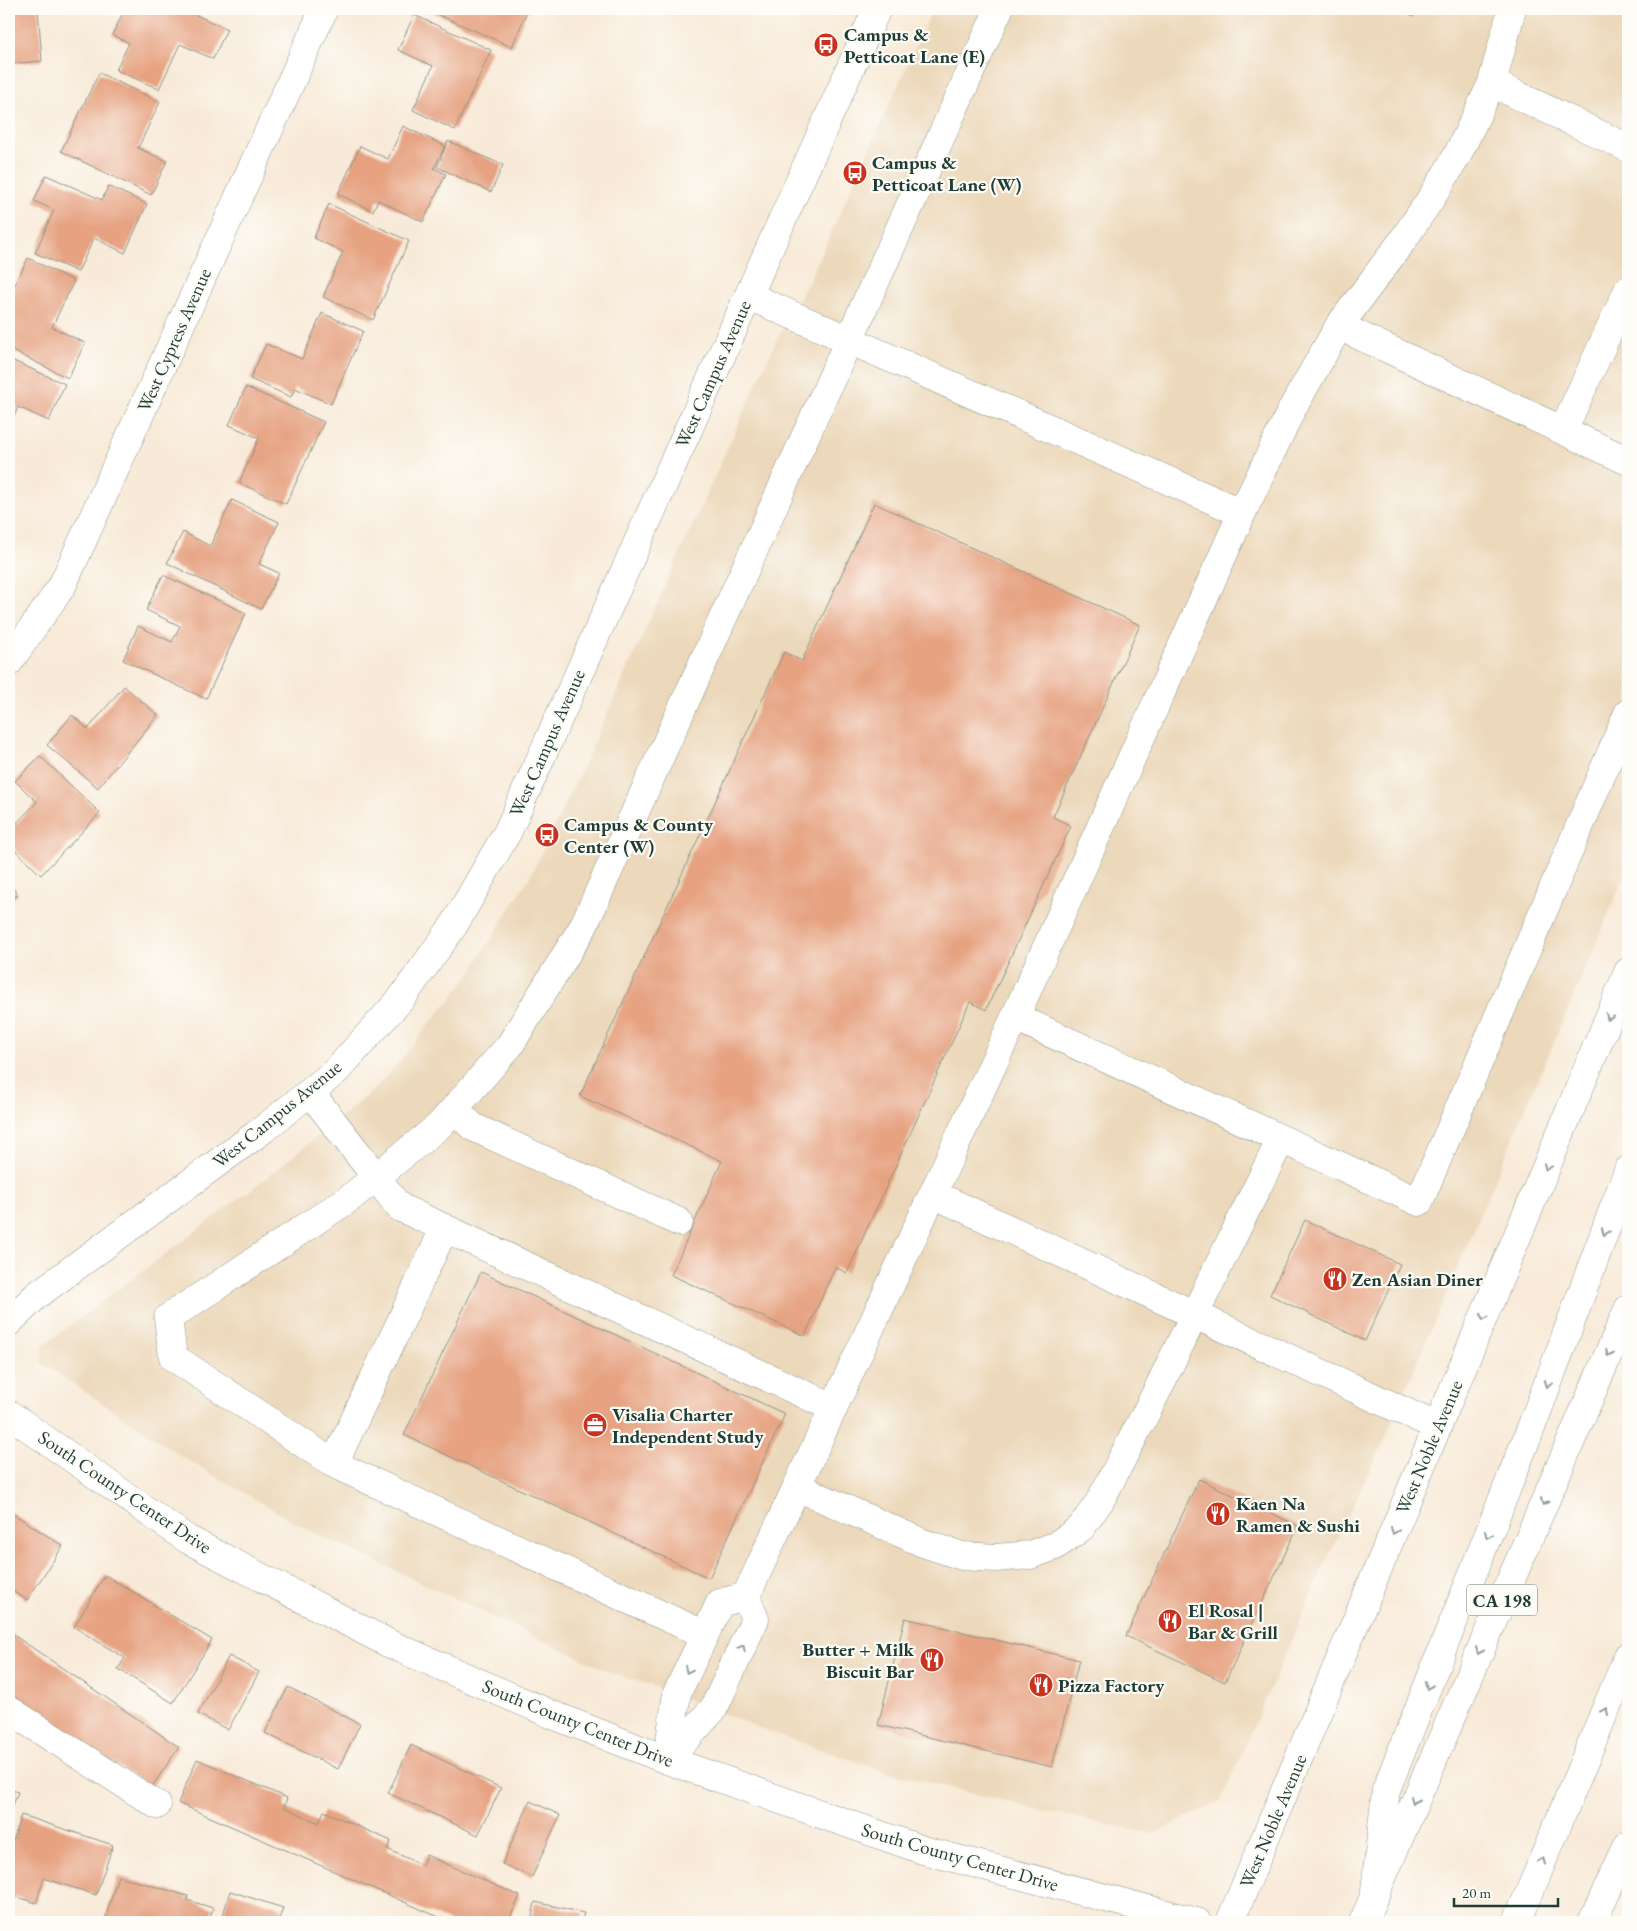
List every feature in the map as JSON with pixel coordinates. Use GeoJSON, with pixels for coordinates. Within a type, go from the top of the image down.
{"type":"FeatureCollection","features":[{"type":"Feature","properties":{"kind":"main road","name":"West Cypress Avenue"},"geometry":{"type":"LineString","coordinates":[[9,662],[62,586],[324,9]]}},
{"type":"Feature","properties":{"kind":"main road"},"geometry":{"type":"LineString","coordinates":[[705,1636],[334,1464],[173,1357],[168,1318],[350,1198],[439,1126],[510,1045],[583,927],[999,9]]}},
{"type":"Feature","properties":{"kind":"main road"},"geometry":{"type":"LineString","coordinates":[[667,1760],[714,1708],[755,1619],[746,1596],[1015,1018],[1242,513],[1293,407],[1339,326],[1432,197],[1476,119],[1492,83],[1512,9]]}},
{"type":"Feature","properties":{"kind":"main road","name":"West Campus Avenue"},"geometry":{"type":"LineString","coordinates":[[9,1322],[36,1295],[261,1131],[335,1072],[401,999],[454,925],[508,830],[749,296],[869,12]]}},
{"type":"Feature","properties":{"kind":"main road"},"geometry":{"type":"LineString","coordinates":[[1492,83],[1628,148]]}},
{"type":"Feature","properties":{"kind":"main road"},"geometry":{"type":"LineString","coordinates":[[1563,430],[1628,290]]}},
{"type":"Feature","properties":{"kind":"main road"},"geometry":{"type":"LineString","coordinates":[[749,296],[1242,513]]}},
{"type":"Feature","properties":{"kind":"main road"},"geometry":{"type":"LineString","coordinates":[[1339,326],[1628,461]]}},
{"type":"Feature","properties":{"kind":"main road"},"geometry":{"type":"LineString","coordinates":[[1015,1018],[1419,1202],[1628,713]]}},
{"type":"Feature","properties":{"kind":"main road","name":"West Noble Avenue"},"geometry":{"type":"LineString","coordinates":[[1230,1922],[1628,972]]}},
{"type":"Feature","properties":{"kind":"main road"},"geometry":{"type":"LineString","coordinates":[[310,1092],[398,1207],[834,1408]]}},
{"type":"Feature","properties":{"kind":"main road"},"geometry":{"type":"LineString","coordinates":[[454,1108],[473,1127],[679,1222]]}},
{"type":"Feature","properties":{"kind":"main road"},"geometry":{"type":"LineString","coordinates":[[797,1487],[923,1543],[962,1556],[997,1558],[1030,1555],[1055,1546],[1081,1528],[1100,1501],[1281,1139]]}},
{"type":"Feature","properties":{"kind":"main road"},"geometry":{"type":"LineString","coordinates":[[1375,1891],[1386,1790],[1531,1428],[1628,1170]]}},
{"type":"Feature","properties":{"kind":"main road"},"geometry":{"type":"LineString","coordinates":[[933,1194],[1438,1427]]}},
{"type":"Feature","properties":{"kind":"main road"},"geometry":{"type":"LineString","coordinates":[[334,1464],[444,1229]]}},
{"type":"Feature","properties":{"kind":"main road","name":"CA 198"},"geometry":{"type":"LineString","coordinates":[[1363,1922],[1628,1309]]}},
{"type":"Feature","properties":{"kind":"main road","name":"South County Center Drive"},"geometry":{"type":"LineString","coordinates":[[9,1414],[188,1539],[390,1644],[554,1716],[667,1760],[923,1850],[1197,1922]]}},
{"type":"Feature","properties":{"kind":"main road"},"geometry":{"type":"LineString","coordinates":[[667,1760],[676,1693],[720,1603],[746,1596]]}},
{"type":"Feature","properties":{"kind":"main road"},"geometry":{"type":"LineString","coordinates":[[1517,1922],[1628,1656]]}},
{"type":"Feature","properties":{"kind":"main road"},"geometry":{"type":"LineString","coordinates":[[9,1710],[157,1805]]}},
{"type":"Feature","properties":{"kind":"main road"},"geometry":{"type":"LineString","coordinates":[[1592,1922],[1628,1846]]}},
{"type":"Feature","properties":{"kind":"shaded area"},"geometry":{"type":"Polygon","coordinates":[[[933,9],[1628,9],[1628,868],[1382,1445],[1327,1559],[1221,1801],[1153,1834],[1045,1811],[883,1771],[770,1732],[653,1686],[612,1673],[305,1528],[184,1458],[42,1363],[43,1346],[274,1172],[371,1092],[399,1062],[465,981],[532,873],[584,765],[776,341],[807,285],[933,9]]]}},
{"type":"Feature","properties":{"kind":"building"},"geometry":{"type":"Polygon","coordinates":[[[9,9],[38,9],[42,61],[9,64],[9,9]]]}},
{"type":"Feature","properties":{"kind":"building"},"geometry":{"type":"Polygon","coordinates":[[[125,9],[183,9],[227,29],[213,59],[180,44],[159,89],[116,70],[129,43],[112,35],[125,9]]]}},
{"type":"Feature","properties":{"kind":"building"},"geometry":{"type":"Polygon","coordinates":[[[425,9],[528,9],[512,47],[425,9]]]}},
{"type":"Feature","properties":{"kind":"building"},"geometry":{"type":"Polygon","coordinates":[[[1398,9],[1417,9],[1414,16],[1398,9]]]}},
{"type":"Feature","properties":{"kind":"building"},"geometry":{"type":"Polygon","coordinates":[[[414,15],[491,50],[455,130],[413,110],[433,66],[398,50],[414,15]]]}},
{"type":"Feature","properties":{"kind":"building"},"geometry":{"type":"Polygon","coordinates":[[[99,73],[160,102],[138,148],[167,161],[151,195],[61,151],[99,73]]]}},
{"type":"Feature","properties":{"kind":"building"},"geometry":{"type":"Polygon","coordinates":[[[403,126],[445,146],[434,168],[446,174],[423,222],[378,200],[373,211],[338,194],[360,146],[388,159],[403,126]]]}},
{"type":"Feature","properties":{"kind":"building"},"geometry":{"type":"Polygon","coordinates":[[[448,141],[503,165],[491,192],[437,167],[448,141]]]}},
{"type":"Feature","properties":{"kind":"building"},"geometry":{"type":"Polygon","coordinates":[[[46,175],[102,200],[108,186],[147,204],[125,253],[94,238],[78,272],[35,253],[54,210],[34,201],[46,175]]]}},
{"type":"Feature","properties":{"kind":"building"},"geometry":{"type":"Polygon","coordinates":[[[329,204],[409,241],[373,320],[323,297],[343,252],[314,238],[329,204]]]}},
{"type":"Feature","properties":{"kind":"building"},"geometry":{"type":"Polygon","coordinates":[[[28,258],[74,281],[52,327],[85,343],[68,378],[9,349],[9,297],[28,258]]]}},
{"type":"Feature","properties":{"kind":"building"},"geometry":{"type":"Polygon","coordinates":[[[322,313],[363,331],[331,404],[295,388],[291,397],[250,379],[266,344],[302,359],[322,313]]]}},
{"type":"Feature","properties":{"kind":"building"},"geometry":{"type":"Polygon","coordinates":[[[9,359],[65,384],[49,421],[18,407],[9,429],[9,359]]]}},
{"type":"Feature","properties":{"kind":"building"},"geometry":{"type":"Polygon","coordinates":[[[246,387],[324,422],[286,504],[239,483],[259,438],[229,425],[246,387]]]}},
{"type":"Feature","properties":{"kind":"building"},"geometry":{"type":"Polygon","coordinates":[[[232,500],[279,522],[259,564],[279,573],[261,609],[167,563],[183,532],[210,546],[232,500]]]}},
{"type":"Feature","properties":{"kind":"building"},"geometry":{"type":"Polygon","coordinates":[[[874,503],[1140,625],[1053,817],[1071,826],[986,1010],[970,1002],[847,1273],[835,1267],[805,1336],[671,1275],[722,1161],[580,1096],[784,652],[802,661],[874,503]]]}},
{"type":"Feature","properties":{"kind":"building"},"geometry":{"type":"Polygon","coordinates":[[[163,575],[246,613],[206,699],[123,660],[138,626],[172,642],[180,626],[146,610],[163,575]]]}},
{"type":"Feature","properties":{"kind":"building"},"geometry":{"type":"Polygon","coordinates":[[[124,686],[158,715],[98,788],[47,745],[72,715],[88,729],[124,686]]]}},
{"type":"Feature","properties":{"kind":"building"},"geometry":{"type":"Polygon","coordinates":[[[40,756],[100,813],[41,875],[9,844],[9,831],[37,802],[15,781],[40,756]]]}},
{"type":"Feature","properties":{"kind":"building"},"geometry":{"type":"Polygon","coordinates":[[[9,883],[18,895],[9,901],[9,883]]]}},
{"type":"Feature","properties":{"kind":"building","name":"Zen Asian Diner"},"geometry":{"type":"Polygon","coordinates":[[[1305,1220],[1400,1264],[1365,1341],[1270,1295],[1305,1220]]]}},
{"type":"Feature","properties":{"kind":"building","name":"Visalia Charter Independent Study"},"geometry":{"type":"Polygon","coordinates":[[[481,1272],[785,1414],[709,1578],[404,1435],[481,1272]]]}},
{"type":"Feature","properties":{"kind":"building"},"geometry":{"type":"Polygon","coordinates":[[[1199,1479],[1298,1526],[1225,1682],[1126,1636],[1199,1479]]]}},
{"type":"Feature","properties":{"kind":"building"},"geometry":{"type":"Polygon","coordinates":[[[9,1511],[63,1546],[27,1600],[9,1589],[9,1511]]]}},
{"type":"Feature","properties":{"kind":"building"},"geometry":{"type":"Polygon","coordinates":[[[105,1575],[212,1640],[173,1703],[118,1669],[125,1658],[74,1627],[105,1575]]]}},
{"type":"Feature","properties":{"kind":"building"},"geometry":{"type":"Polygon","coordinates":[[[905,1618],[1079,1660],[1052,1767],[878,1725],[905,1618]]]}},
{"type":"Feature","properties":{"kind":"building"},"geometry":{"type":"Polygon","coordinates":[[[9,1632],[179,1747],[151,1788],[9,1693],[9,1632]]]}},
{"type":"Feature","properties":{"kind":"building"},"geometry":{"type":"Polygon","coordinates":[[[229,1656],[259,1672],[228,1730],[198,1714],[229,1656]]]}},
{"type":"Feature","properties":{"kind":"building"},"geometry":{"type":"Polygon","coordinates":[[[288,1687],[360,1724],[338,1769],[265,1733],[288,1687]]]}},
{"type":"Feature","properties":{"kind":"building"},"geometry":{"type":"Polygon","coordinates":[[[411,1745],[501,1788],[478,1835],[388,1793],[411,1745]]]}},
{"type":"Feature","properties":{"kind":"building"},"geometry":{"type":"Polygon","coordinates":[[[197,1759],[287,1798],[284,1807],[319,1823],[324,1811],[391,1841],[387,1849],[422,1865],[426,1855],[520,1896],[508,1922],[450,1922],[178,1803],[197,1759]]]}},
{"type":"Feature","properties":{"kind":"building"},"geometry":{"type":"Polygon","coordinates":[[[9,1789],[18,1792],[9,1816],[9,1789]]]}},
{"type":"Feature","properties":{"kind":"building"},"geometry":{"type":"Polygon","coordinates":[[[530,1801],[560,1815],[532,1877],[502,1864],[530,1801]]]}},
{"type":"Feature","properties":{"kind":"building"},"geometry":{"type":"Polygon","coordinates":[[[21,1815],[113,1845],[96,1895],[44,1878],[36,1903],[9,1894],[9,1854],[21,1815]]]}},
{"type":"Feature","properties":{"kind":"building"},"geometry":{"type":"Polygon","coordinates":[[[118,1876],[188,1896],[187,1900],[213,1908],[209,1922],[115,1922],[105,1919],[118,1876]]]}},
{"type":"Feature","properties":{"kind":"building"},"geometry":{"type":"Polygon","coordinates":[[[230,1891],[283,1908],[278,1922],[221,1922],[230,1891]]]}},
{"type":"Feature","properties":{"kind":"building"},"geometry":{"type":"Polygon","coordinates":[[[535,1902],[584,1913],[582,1919],[592,1922],[531,1922],[535,1902]]]}},
{"type":"Feature","properties":{"kind":"place","name":"Campus & Petticoat Lane (E)"},"geometry":{"type":"Point","coordinates":[826,45]}},
{"type":"Feature","properties":{"kind":"place","name":"Campus & Petticoat Lane (W)"},"geometry":{"type":"Point","coordinates":[855,173]}},
{"type":"Feature","properties":{"kind":"place","name":"Campus & County Center (W)"},"geometry":{"type":"Point","coordinates":[547,835]}},
{"type":"Feature","properties":{"kind":"place","name":"Zen Asian Diner"},"geometry":{"type":"Point","coordinates":[1335,1279]}},
{"type":"Feature","properties":{"kind":"place","name":"Visalia Charter Independent Study"},"geometry":{"type":"Point","coordinates":[595,1425]}},
{"type":"Feature","properties":{"kind":"place","name":"Kaen Na Ramen & Sushi"},"geometry":{"type":"Point","coordinates":[1218,1514]}},
{"type":"Feature","properties":{"kind":"place","name":"El Rosal | Bar & Grill"},"geometry":{"type":"Point","coordinates":[1170,1621]}},
{"type":"Feature","properties":{"kind":"place","name":"Butter + Milk Biscuit Bar"},"geometry":{"type":"Point","coordinates":[932,1660]}},
{"type":"Feature","properties":{"kind":"place","name":"Pizza Factory"},"geometry":{"type":"Point","coordinates":[1041,1685]}}]}
